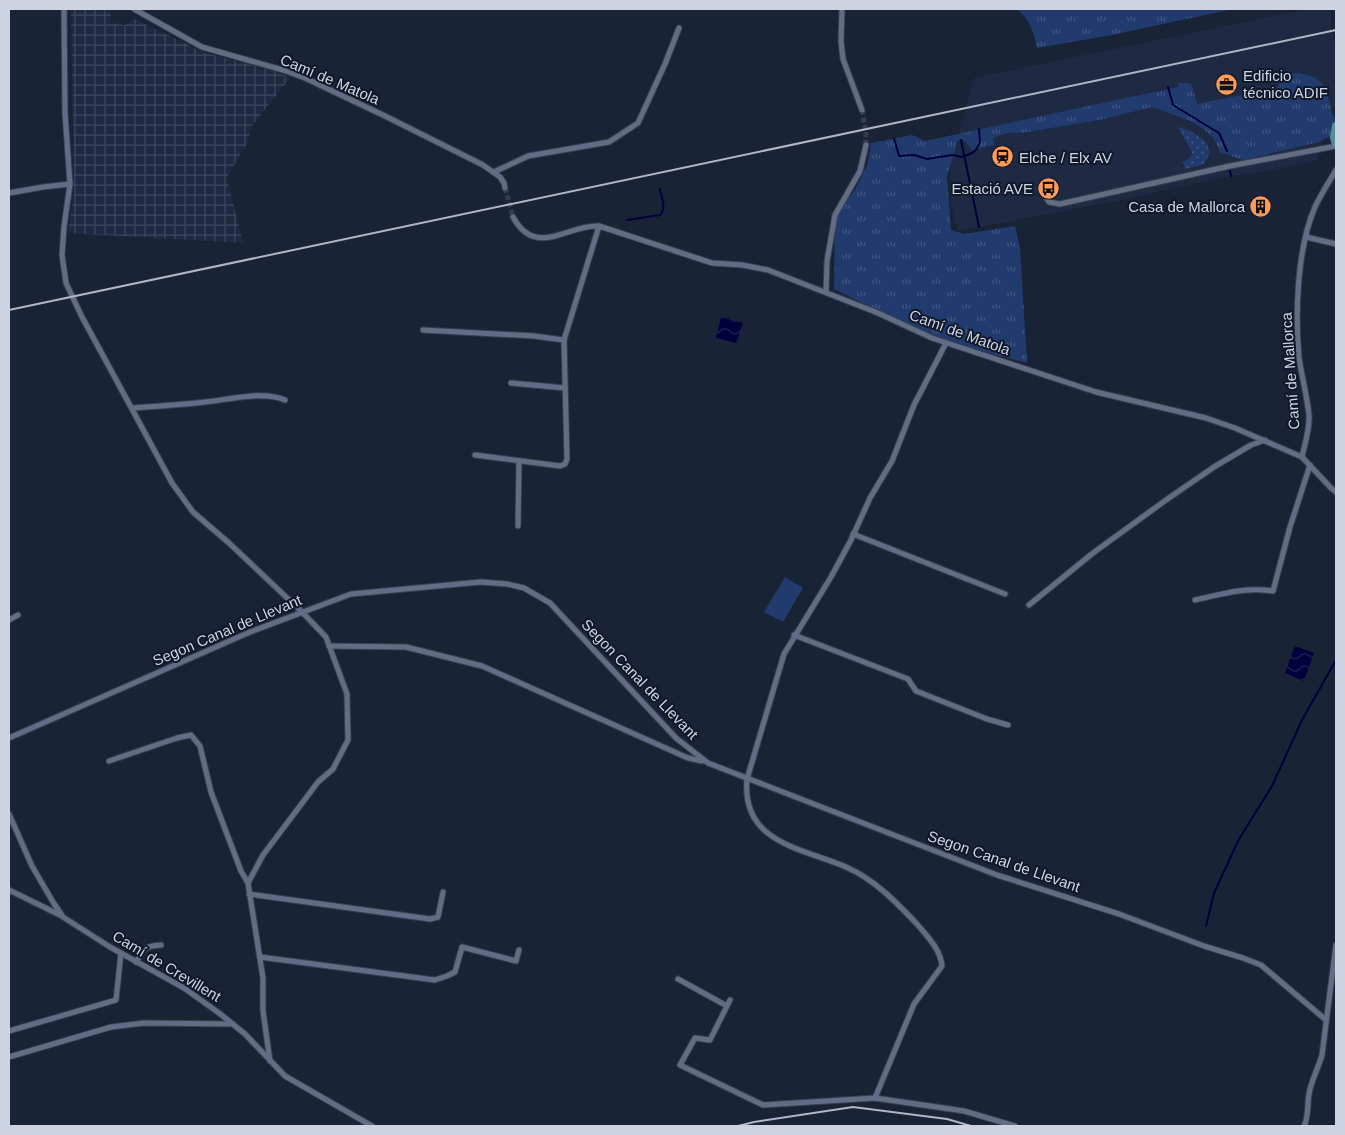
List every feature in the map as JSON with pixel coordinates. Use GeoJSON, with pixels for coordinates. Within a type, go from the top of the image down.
{"type":"FeatureCollection","features":[{"type":"Feature","properties":{"kind":"main road"},"geometry":{"type":"LineString","coordinates":[[1336,126],[1336,142]]}},
{"type":"Feature","properties":{"kind":"street"},"geometry":{"type":"LineString","coordinates":[[64,9],[66,113],[70,184],[62,255],[66,282],[82,317],[172,483],[193,512],[302,612],[326,638],[347,694],[348,740],[334,769],[318,782],[263,855],[248,883]]}},
{"type":"Feature","properties":{"kind":"street","name":"Camí de Matola"},"geometry":{"type":"LineString","coordinates":[[134,9],[202,47],[305,78],[471,158],[494,172],[504,183],[505,188]]}},
{"type":"Feature","properties":{"kind":"street"},"geometry":{"type":"LineString","coordinates":[[842,9],[841,41],[843,59],[862,110]]}},
{"type":"Feature","properties":{"kind":"street"},"geometry":{"type":"LineString","coordinates":[[494,172],[528,156],[609,142],[638,124],[679,28]]}},
{"type":"Feature","properties":{"kind":"street"},"geometry":{"type":"LineString","coordinates":[[1046,197],[1049,202],[1060,204],[1245,163],[1320,149],[1336,142]]}},
{"type":"Feature","properties":{"kind":"street"},"geometry":{"type":"LineString","coordinates":[[1320,149],[1336,142]]}},
{"type":"Feature","properties":{"kind":"street"},"geometry":{"type":"LineString","coordinates":[[826,292],[827,261],[835,215],[860,170],[866,145]]}},
{"type":"Feature","properties":{"kind":"street","name":"Camí de Mallorca"},"geometry":{"type":"LineString","coordinates":[[1302,457],[1309,416],[1297,330],[1301,260],[1315,207],[1336,171]]}},
{"type":"Feature","properties":{"kind":"street"},"geometry":{"type":"LineString","coordinates":[[9,193],[70,184]]}},
{"type":"Feature","properties":{"kind":"street","name":"Camí de Matola"},"geometry":{"type":"LineString","coordinates":[[513,217],[526,232],[545,238],[558,237],[589,225],[599,226],[712,263],[742,265],[768,270],[878,313],[928,337],[1096,392],[1206,418],[1265,440],[1302,457],[1336,492]]}},
{"type":"Feature","properties":{"kind":"street"},"geometry":{"type":"LineString","coordinates":[[475,455],[560,466],[565,464],[567,459],[564,340],[599,226]]}},
{"type":"Feature","properties":{"kind":"street"},"geometry":{"type":"LineString","coordinates":[[1306,237],[1336,244]]}},
{"type":"Feature","properties":{"kind":"street"},"geometry":{"type":"LineString","coordinates":[[423,330],[534,336],[564,340]]}},
{"type":"Feature","properties":{"kind":"street"},"geometry":{"type":"LineString","coordinates":[[875,1098],[914,1004],[942,966],[941,956],[924,932],[895,900],[872,882],[846,867],[808,854],[773,838],[762,828],[754,815],[747,795],[747,779],[784,654],[831,577],[870,498],[892,462],[914,405],[946,343]]}},
{"type":"Feature","properties":{"kind":"street"},"geometry":{"type":"LineString","coordinates":[[511,383],[565,388]]}},
{"type":"Feature","properties":{"kind":"street"},"geometry":{"type":"LineString","coordinates":[[132,408],[247,397],[277,396],[285,400]]}},
{"type":"Feature","properties":{"kind":"street"},"geometry":{"type":"LineString","coordinates":[[1028,605],[1093,553],[1166,500],[1214,467],[1251,445],[1265,440]]}},
{"type":"Feature","properties":{"kind":"street"},"geometry":{"type":"LineString","coordinates":[[518,526],[519,461]]}},
{"type":"Feature","properties":{"kind":"street"},"geometry":{"type":"LineString","coordinates":[[1195,600],[1241,590],[1273,591],[1310,465]]}},
{"type":"Feature","properties":{"kind":"street"},"geometry":{"type":"LineString","coordinates":[[853,534],[1005,594]]}},
{"type":"Feature","properties":{"kind":"street","name":"Segon Canal de Llevant"},"geometry":{"type":"LineString","coordinates":[[9,738],[250,632],[351,594],[481,582],[508,584],[524,588],[550,603],[676,738],[705,761],[997,875],[1119,914],[1261,965],[1326,1020]]}},
{"type":"Feature","properties":{"kind":"street"},"geometry":{"type":"LineString","coordinates":[[9,620],[18,615]]}},
{"type":"Feature","properties":{"kind":"street"},"geometry":{"type":"LineString","coordinates":[[794,635],[908,679],[916,691],[986,719],[1008,725]]}},
{"type":"Feature","properties":{"kind":"street"},"geometry":{"type":"LineString","coordinates":[[330,646],[406,648],[482,666],[688,758],[705,761]]}},
{"type":"Feature","properties":{"kind":"street"},"geometry":{"type":"LineString","coordinates":[[109,761],[191,735],[200,746],[211,792],[241,871],[248,883],[263,978],[263,1011],[270,1061]]}},
{"type":"Feature","properties":{"kind":"street","name":"Camí de Crevillent"},"geometry":{"type":"LineString","coordinates":[[9,814],[32,866],[63,917],[136,962],[184,988],[245,1034],[270,1061],[292,1080],[372,1126]]}},
{"type":"Feature","properties":{"kind":"street"},"geometry":{"type":"LineString","coordinates":[[9,890],[63,917]]}},
{"type":"Feature","properties":{"kind":"street"},"geometry":{"type":"LineString","coordinates":[[249,894],[430,919],[438,917],[444,892]]}},
{"type":"Feature","properties":{"kind":"street"},"geometry":{"type":"LineString","coordinates":[[136,962],[142,951],[149,946],[161,945]]}},
{"type":"Feature","properties":{"kind":"street"},"geometry":{"type":"LineString","coordinates":[[1304,1126],[1312,1081],[1322,1055],[1336,945]]}},
{"type":"Feature","properties":{"kind":"street"},"geometry":{"type":"LineString","coordinates":[[260,957],[435,980],[455,972],[462,947],[516,961],[519,950]]}},
{"type":"Feature","properties":{"kind":"street"},"geometry":{"type":"LineString","coordinates":[[9,1031],[116,1000],[121,953]]}},
{"type":"Feature","properties":{"kind":"street"},"geometry":{"type":"LineString","coordinates":[[678,979],[727,1006]]}},
{"type":"Feature","properties":{"kind":"street"},"geometry":{"type":"LineString","coordinates":[[730,1000],[710,1040],[695,1038],[680,1065],[763,1105],[875,1098],[964,1111],[1015,1126]]}},
{"type":"Feature","properties":{"kind":"street"},"geometry":{"type":"LineString","coordinates":[[9,1057],[111,1027],[144,1023],[233,1024]]}},
{"type":"Feature","properties":{"kind":"shaded area"},"geometry":{"type":"Polygon","coordinates":[[[71,9],[111,9],[111,23],[125,25],[134,19],[205,53],[275,71],[290,78],[252,126],[247,143],[227,178],[243,243],[68,233],[74,192],[71,9]]]}},
{"type":"Feature","properties":{"kind":"shaded area"},"geometry":{"type":"Polygon","coordinates":[[[1308,9],[1329,9],[1336,55],[1336,106],[1328,119],[1332,142],[1324,137],[1317,160],[958,231],[951,208],[950,165],[974,78],[1308,9]]]}},
{"type":"Feature","properties":{"kind":"green space"},"geometry":{"type":"Polygon","coordinates":[[[1017,9],[1233,9],[1112,35],[1037,48],[1031,27],[1017,9]]]}},
{"type":"Feature","properties":{"kind":"green space"},"geometry":{"type":"Polygon","coordinates":[[[1288,73],[1310,76],[1324,86],[1336,120],[1332,135],[1319,142],[1243,160],[1220,152],[1214,138],[1191,121],[1152,107],[1099,120],[1021,133],[1003,134],[993,138],[994,145],[972,150],[964,140],[958,140],[947,176],[951,230],[964,234],[1015,226],[1020,248],[1027,363],[932,338],[834,289],[835,215],[855,190],[868,163],[871,143],[912,135],[925,141],[1178,87],[1179,83],[1189,83],[1192,85],[1197,104],[1277,88],[1281,76],[1288,73]]]}},
{"type":"Feature","properties":{"kind":"green space"},"geometry":{"type":"Polygon","coordinates":[[[1178,127],[1199,136],[1208,146],[1209,152],[1202,165],[1185,169],[1183,162],[1191,157],[1192,152],[1178,127]]]}},
{"type":"Feature","properties":{"kind":"green space"},"geometry":{"type":"Polygon","coordinates":[[[785,577],[803,588],[783,622],[764,612],[785,577]]]}},
{"type":"Feature","properties":{"kind":"water"},"geometry":{"type":"Polygon","coordinates":[[[721,317],[743,323],[736,343],[716,338],[721,317]]]}},
{"type":"Feature","properties":{"kind":"water"},"geometry":{"type":"Polygon","coordinates":[[[1295,646],[1314,653],[1304,681],[1285,673],[1295,646]]]}},
{"type":"Feature","properties":{"kind":"waterway"},"geometry":{"type":"LineString","coordinates":[[1168,87],[1173,105],[1219,133],[1227,151]]}},
{"type":"Feature","properties":{"kind":"waterway"},"geometry":{"type":"LineString","coordinates":[[894,138],[899,156],[914,155],[927,159],[952,155],[962,157],[976,150],[980,142],[979,129]]}},
{"type":"Feature","properties":{"kind":"waterway"},"geometry":{"type":"LineString","coordinates":[[961,140],[979,227]]}},
{"type":"Feature","properties":{"kind":"waterway"},"geometry":{"type":"LineString","coordinates":[[1230,171],[1231,176]]}},
{"type":"Feature","properties":{"kind":"waterway"},"geometry":{"type":"LineString","coordinates":[[627,220],[660,215],[663,209],[660,189]]}},
{"type":"Feature","properties":{"kind":"waterway"},"geometry":{"type":"LineString","coordinates":[[1206,926],[1214,893],[1239,839],[1272,786],[1302,720],[1336,660]]}},
{"type":"Feature","properties":{"kind":"tunnel"},"geometry":{"type":"LineString","coordinates":[[862,110],[866,145]]}},
{"type":"Feature","properties":{"kind":"tunnel"},"geometry":{"type":"LineString","coordinates":[[505,188],[513,217]]}},
{"type":"Feature","properties":{"kind":"railway"},"geometry":{"type":"LineString","coordinates":[[9,310],[1336,30]]}},
{"type":"Feature","properties":{"kind":"railway"},"geometry":{"type":"LineString","coordinates":[[738,1126],[853,1107],[947,1119],[971,1126]]}},
{"type":"Feature","properties":{"kind":"place","name":"Edificio técnico ADIF"},"geometry":{"type":"Point","coordinates":[1227,84]}},
{"type":"Feature","properties":{"kind":"place","name":"Elche / Elx AV"},"geometry":{"type":"Point","coordinates":[1003,157]}},
{"type":"Feature","properties":{"kind":"place","name":"Estació AVE"},"geometry":{"type":"Point","coordinates":[1049,188]}},
{"type":"Feature","properties":{"kind":"place","name":"Casa de Mallorca"},"geometry":{"type":"Point","coordinates":[1261,206]}}]}
